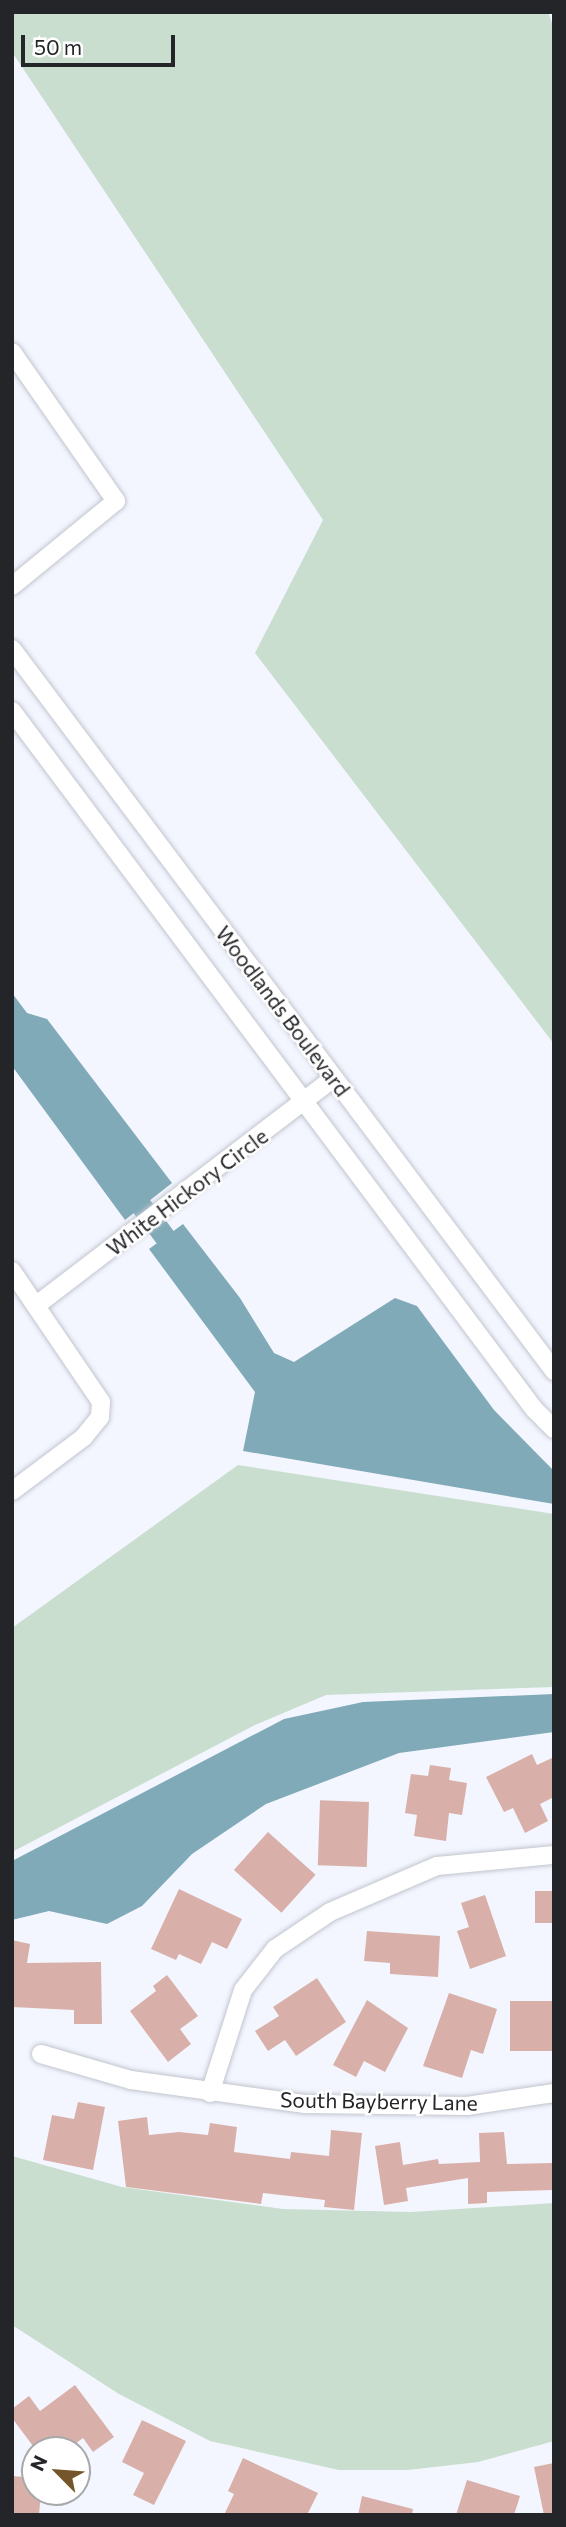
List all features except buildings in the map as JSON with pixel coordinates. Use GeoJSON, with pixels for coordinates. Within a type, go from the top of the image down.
{"type":"FeatureCollection","features":[{"type":"Feature","properties":{"kind":"street"},"geometry":{"type":"LineString","coordinates":[[12,352],[116,501],[12,586]]}},
{"type":"Feature","properties":{"kind":"street","name":"Woodlands Boulevard"},"geometry":{"type":"LineString","coordinates":[[12,649],[554,1371]]}},
{"type":"Feature","properties":{"kind":"street","name":"Woodlands Boulevard"},"geometry":{"type":"LineString","coordinates":[[12,711],[534,1409],[554,1429]]}},
{"type":"Feature","properties":{"kind":"street","name":"White Hickory Circle"},"geometry":{"type":"LineString","coordinates":[[38,1304],[334,1079]]}},
{"type":"Feature","properties":{"kind":"street"},"geometry":{"type":"LineString","coordinates":[[12,1271],[38,1304],[101,1402],[100,1417],[84,1437],[12,1491]]}},
{"type":"Feature","properties":{"kind":"street"},"geometry":{"type":"LineString","coordinates":[[210,2093],[243,1990],[275,1949],[330,1912],[437,1867],[554,1855]]}},
{"type":"Feature","properties":{"kind":"street","name":"South Bayberry Lane"},"geometry":{"type":"LineString","coordinates":[[41,2054],[131,2080],[210,2093],[306,2104],[467,2106],[554,2092]]}},
{"type":"Feature","properties":{"kind":"green space"},"geometry":{"type":"Polygon","coordinates":[[[12,12],[548,12],[554,29],[554,1044],[255,653],[323,520],[12,52],[12,12]]]}},
{"type":"Feature","properties":{"kind":"green space"},"geometry":{"type":"Polygon","coordinates":[[[238,1465],[554,1514],[554,1687],[326,1695],[255,1725],[12,1852],[12,1628],[238,1465]]]}},
{"type":"Feature","properties":{"kind":"green space"},"geometry":{"type":"Polygon","coordinates":[[[12,2156],[122,2187],[283,2209],[411,2212],[554,2203],[554,2441],[478,2462],[408,2470],[339,2470],[210,2441],[119,2394],[12,2325],[12,2156]]]}},
{"type":"Feature","properties":{"kind":"water"},"geometry":{"type":"Polygon","coordinates":[[[12,993],[27,1013],[47,1019],[172,1183],[125,1220],[12,1066],[12,993]]]}},
{"type":"Feature","properties":{"kind":"water"},"geometry":{"type":"Polygon","coordinates":[[[183,1224],[240,1298],[274,1353],[294,1362],[395,1298],[417,1306],[494,1410],[554,1471],[554,1504],[243,1451],[255,1392],[149,1249],[183,1224]]]}},
{"type":"Feature","properties":{"kind":"water"},"geometry":{"type":"Polygon","coordinates":[[[554,1694],[554,1732],[399,1753],[266,1804],[192,1854],[142,1906],[107,1924],[49,1911],[12,1920],[12,1861],[284,1719],[363,1702],[554,1694]]]}},
{"type":"Feature","properties":{"kind":"waterway"},"geometry":{"type":"LineString","coordinates":[[126,1186],[181,1258]]}}]}
